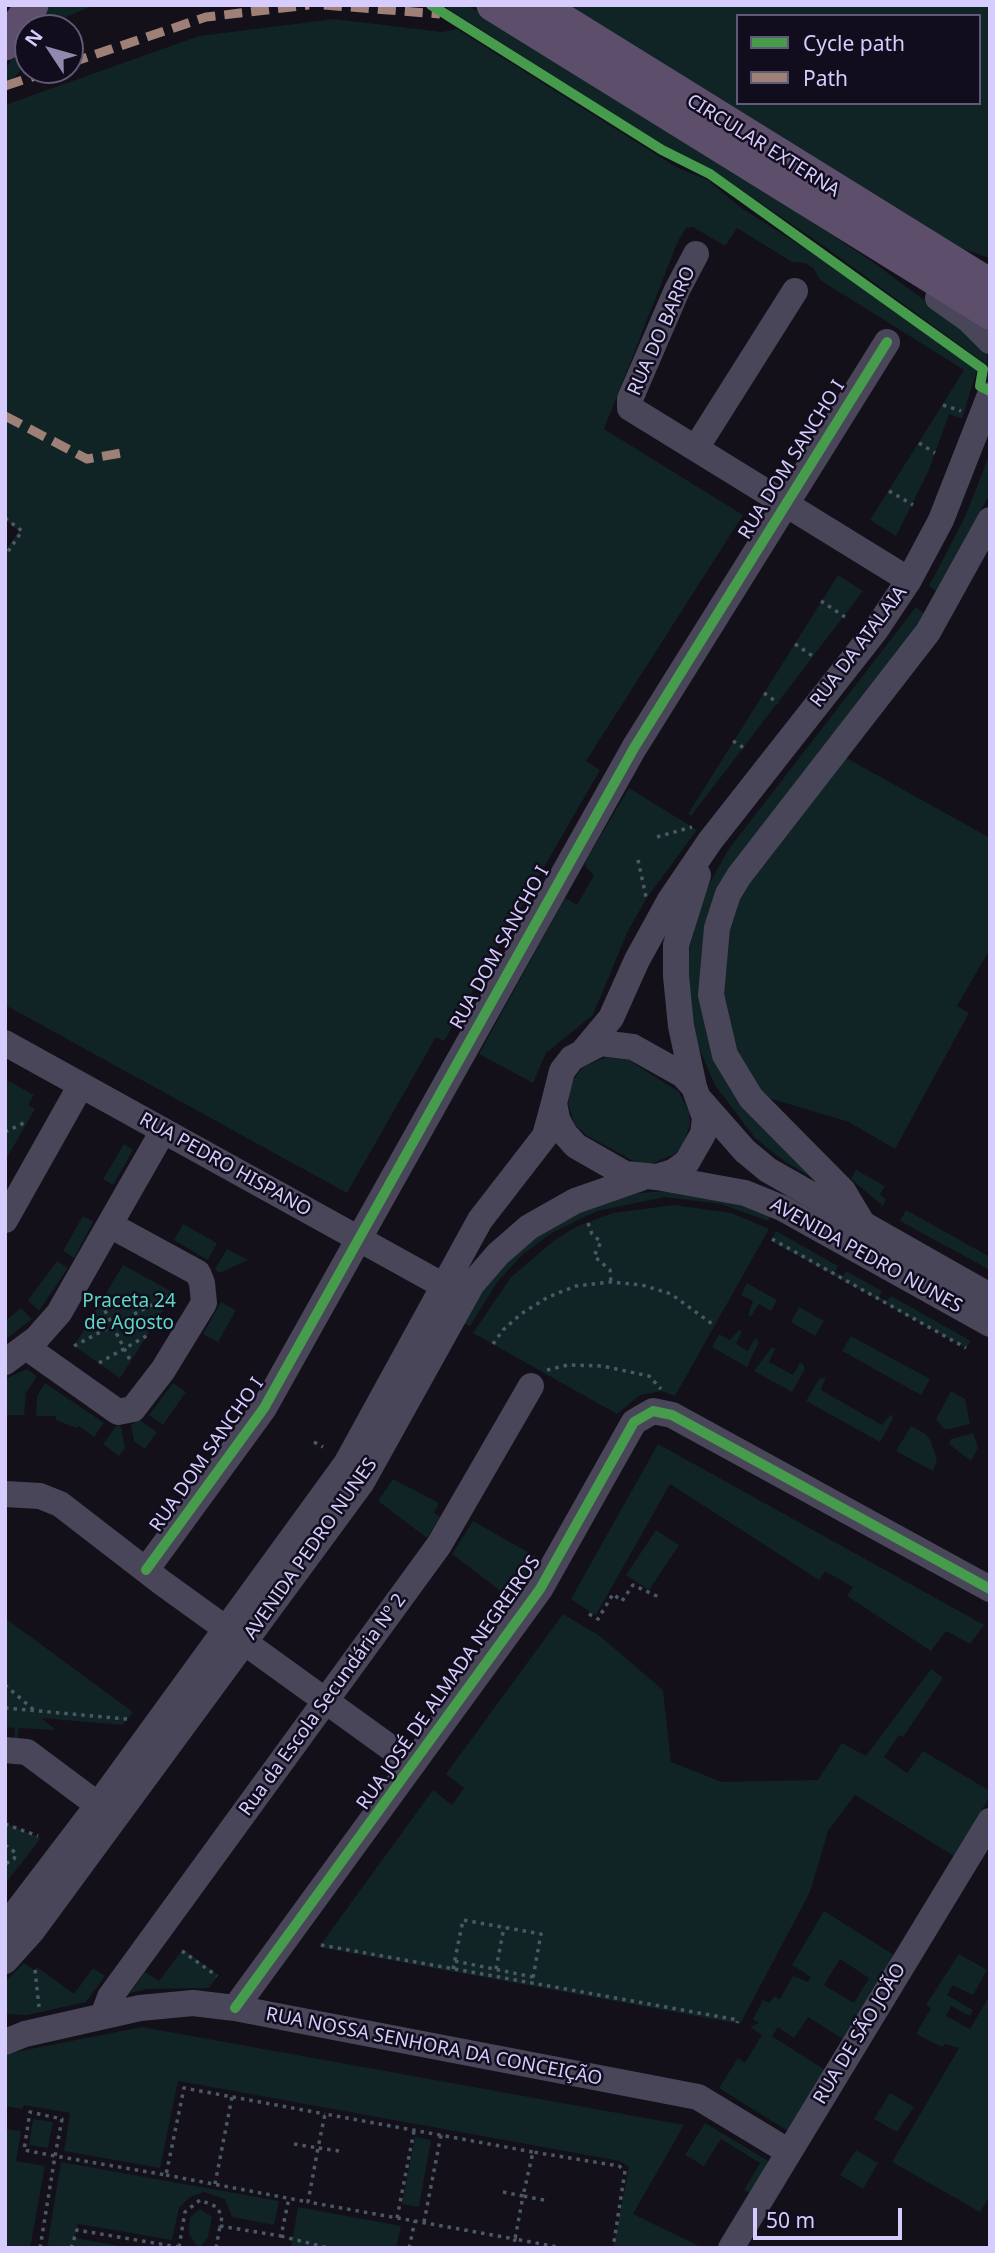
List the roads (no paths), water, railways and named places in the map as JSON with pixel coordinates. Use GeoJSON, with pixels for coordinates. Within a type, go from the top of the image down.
{"type":"FeatureCollection","features":[{"type":"Feature","properties":{"kind":"main road"},"geometry":{"type":"LineString","coordinates":[[5,44],[32,5]]}},
{"type":"Feature","properties":{"kind":"main road","name":"CIRCULAR EXTERNA"},"geometry":{"type":"LineString","coordinates":[[493,5],[843,209],[990,285]]}},
{"type":"Feature","properties":{"kind":"main road","name":"CIRCULAR EXTERNA"},"geometry":{"type":"LineString","coordinates":[[538,5],[843,209],[990,313]]}},
{"type":"Feature","properties":{"kind":"street"},"geometry":{"type":"LineString","coordinates":[[843,209],[884,211],[965,256],[990,263]]}},
{"type":"Feature","properties":{"kind":"street","name":"CIRCULAR EXTERNA"},"geometry":{"type":"LineString","coordinates":[[843,209],[870,251],[969,320],[990,341]]}},
{"type":"Feature","properties":{"kind":"street","name":"RUA DO BARRO"},"geometry":{"type":"LineString","coordinates":[[695,448],[630,408],[630,399],[696,254]]}},
{"type":"Feature","properties":{"kind":"street"},"geometry":{"type":"LineString","coordinates":[[794,291],[695,448],[909,580]]}},
{"type":"Feature","properties":{"kind":"street","name":"RUA DOM SANCHO I"},"geometry":{"type":"LineString","coordinates":[[146,1570],[264,1408],[628,758],[887,342]]}},
{"type":"Feature","properties":{"kind":"street","name":"RUA DA ATALAIA"},"geometry":{"type":"LineString","coordinates":[[585,1049],[611,1018],[637,960],[670,900],[701,834],[875,631],[909,580],[941,520],[990,395]]}},
{"type":"Feature","properties":{"kind":"street"},"geometry":{"type":"LineString","coordinates":[[864,1227],[843,1191],[751,1098],[725,1055],[711,995],[715,937],[729,894],[739,876],[928,632],[990,520]]}},
{"type":"Feature","properties":{"kind":"street","name":"RUA DA ATALAIA"},"geometry":{"type":"LineString","coordinates":[[698,1094],[681,1026],[676,945],[701,834]]}},
{"type":"Feature","properties":{"kind":"street","name":"RUA PEDRO HISPANO"},"geometry":{"type":"LineString","coordinates":[[5,1043],[444,1286]]}},
{"type":"Feature","properties":{"kind":"street"},"geometry":{"type":"LineString","coordinates":[[609,1043],[633,1046],[682,1075],[698,1094],[705,1118],[697,1149],[673,1172],[649,1178],[625,1174],[576,1146],[557,1119],[554,1103],[562,1072],[585,1049],[609,1043]]}},
{"type":"Feature","properties":{"kind":"street"},"geometry":{"type":"LineString","coordinates":[[5,1220],[81,1085]]}},
{"type":"Feature","properties":{"kind":"street","name":"AVENIDA PEDRO NUNES"},"geometry":{"type":"LineString","coordinates":[[698,1094],[745,1151],[768,1170],[864,1227],[990,1296]]}},
{"type":"Feature","properties":{"kind":"street","name":"AVENIDA PEDRO NUNES"},"geometry":{"type":"LineString","coordinates":[[5,1961],[32,1931],[235,1635],[346,1464],[487,1210],[545,1136],[554,1103]]}},
{"type":"Feature","properties":{"kind":"street"},"geometry":{"type":"LineString","coordinates":[[110,1225],[198,1273],[204,1303],[141,1401],[133,1409],[118,1412],[16,1354],[59,1313],[163,1131]]}},
{"type":"Feature","properties":{"kind":"street","name":"AVENIDA PEDRO NUNES"},"geometry":{"type":"LineString","coordinates":[[5,1927],[98,1805],[362,1482],[472,1284],[498,1254],[529,1227],[575,1201],[649,1178],[745,1193],[782,1208],[990,1324]]}},
{"type":"Feature","properties":{"kind":"street","name":"Rua da Escola Secundária Nº 2"},"geometry":{"type":"LineString","coordinates":[[103,2016],[110,1997],[446,1534],[537,1379]]}},
{"type":"Feature","properties":{"kind":"street","name":"RUA JOSÉ DE ALMADA NEGREIROS"},"geometry":{"type":"LineString","coordinates":[[235,2008],[540,1589],[634,1422],[653,1410],[672,1415],[990,1589]]}},
{"type":"Feature","properties":{"kind":"street"},"geometry":{"type":"LineString","coordinates":[[5,1494],[40,1496],[60,1504],[146,1570],[414,1764]]}},
{"type":"Feature","properties":{"kind":"street"},"geometry":{"type":"LineString","coordinates":[[5,1750],[27,1752],[98,1805]]}},
{"type":"Feature","properties":{"kind":"street","name":"RUA DE SÃO JOÃO"},"geometry":{"type":"LineString","coordinates":[[731,2248],[990,1821]]}},
{"type":"Feature","properties":{"kind":"street","name":"RUA NOSSA SENHORA DA CONCEIÇÃO"},"geometry":{"type":"LineString","coordinates":[[12,2034],[180,2004],[235,2008],[698,2097],[789,2152]]}},
{"type":"Feature","properties":{"kind":"park label","name":"Praceta 24 de Agosto"},"geometry":{"type":"Point","coordinates":[129,1313]}}]}
